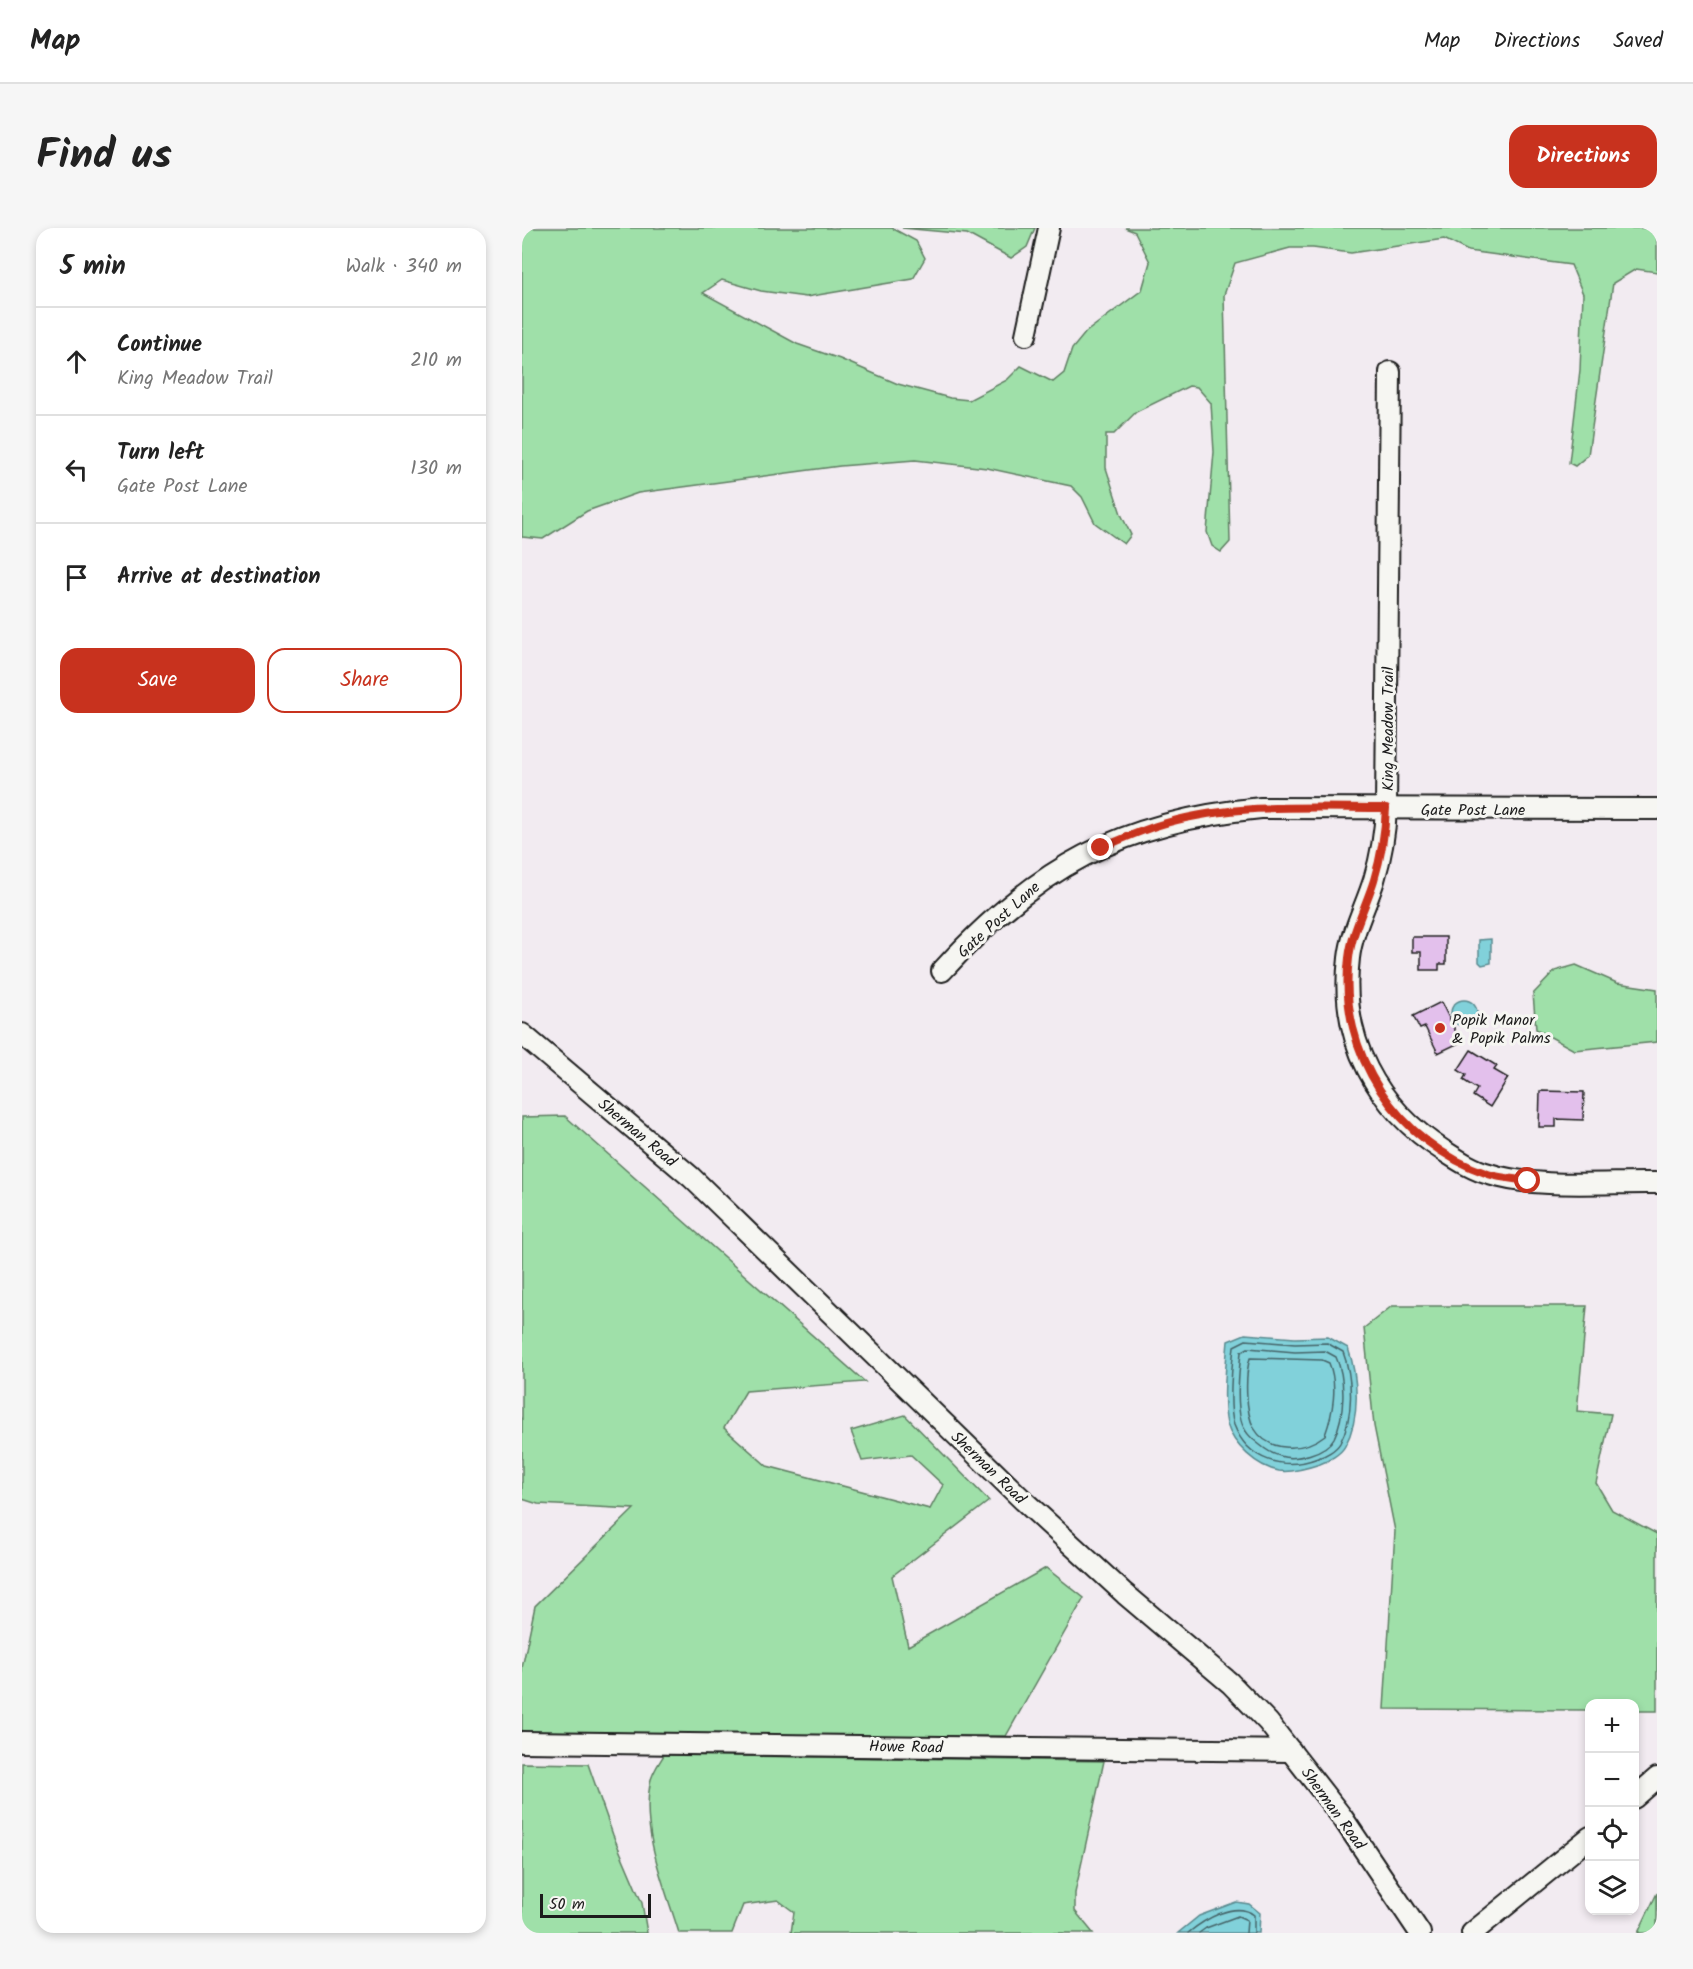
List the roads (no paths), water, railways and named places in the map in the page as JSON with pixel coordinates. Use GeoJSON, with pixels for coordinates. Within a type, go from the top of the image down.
{"type":"FeatureCollection","features":[{"type":"Feature","properties":{"kind":"street"},"geometry":{"type":"LineString","coordinates":[[1026,335],[1049,228]]}},
{"type":"Feature","properties":{"kind":"street","name":"King Meadow Trail"},"geometry":{"type":"LineString","coordinates":[[1390,372],[1385,832],[1374,879],[1349,959],[1351,1013],[1357,1040],[1370,1076],[1385,1101],[1403,1120],[1459,1160],[1488,1174],[1528,1181],[1657,1183]]}},
{"type":"Feature","properties":{"kind":"street","name":"Gate Post Lane"},"geometry":{"type":"LineString","coordinates":[[942,971],[973,937],[1022,893],[1046,877],[1101,848],[1164,823],[1209,813],[1261,808],[1657,809]]}},
{"type":"Feature","properties":{"kind":"street","name":"Sherman Road"},"geometry":{"type":"LineString","coordinates":[[522,1034],[691,1177],[1024,1501],[1125,1594],[1230,1683],[1268,1722],[1342,1817],[1420,1933]]}},
{"type":"Feature","properties":{"kind":"street","name":"Howe Road"},"geometry":{"type":"LineString","coordinates":[[522,1742],[1291,1751]]}},
{"type":"Feature","properties":{"kind":"street"},"geometry":{"type":"LineString","coordinates":[[1639,1794],[1657,1778]]}},
{"type":"Feature","properties":{"kind":"street"},"geometry":{"type":"LineString","coordinates":[[1472,1933],[1585,1841]]}},
{"type":"Feature","properties":{"kind":"water"},"geometry":{"type":"Polygon","coordinates":[[[1491,939],[1491,963],[1482,965],[1479,962],[1479,940],[1491,939]]]}},
{"type":"Feature","properties":{"kind":"water"},"geometry":{"type":"Polygon","coordinates":[[[1464,1000],[1473,1004],[1477,1013],[1473,1022],[1464,1026],[1455,1022],[1451,1013],[1455,1004],[1464,1000]]]}},
{"type":"Feature","properties":{"kind":"water"},"geometry":{"type":"Polygon","coordinates":[[[1245,1334],[1295,1338],[1328,1337],[1348,1348],[1356,1384],[1356,1410],[1350,1435],[1343,1449],[1337,1454],[1323,1463],[1310,1467],[1295,1471],[1279,1471],[1262,1465],[1240,1447],[1227,1424],[1225,1383],[1228,1341],[1245,1334]]]}},
{"type":"Feature","properties":{"kind":"water"},"geometry":{"type":"Polygon","coordinates":[[[1236,1902],[1249,1904],[1260,1913],[1259,1933],[1178,1933],[1199,1916],[1236,1902]]]}},
{"type":"Feature","properties":{"kind":"place","name":"Popik Manor & Popik Palms"},"geometry":{"type":"Point","coordinates":[1440,1028]}}]}
